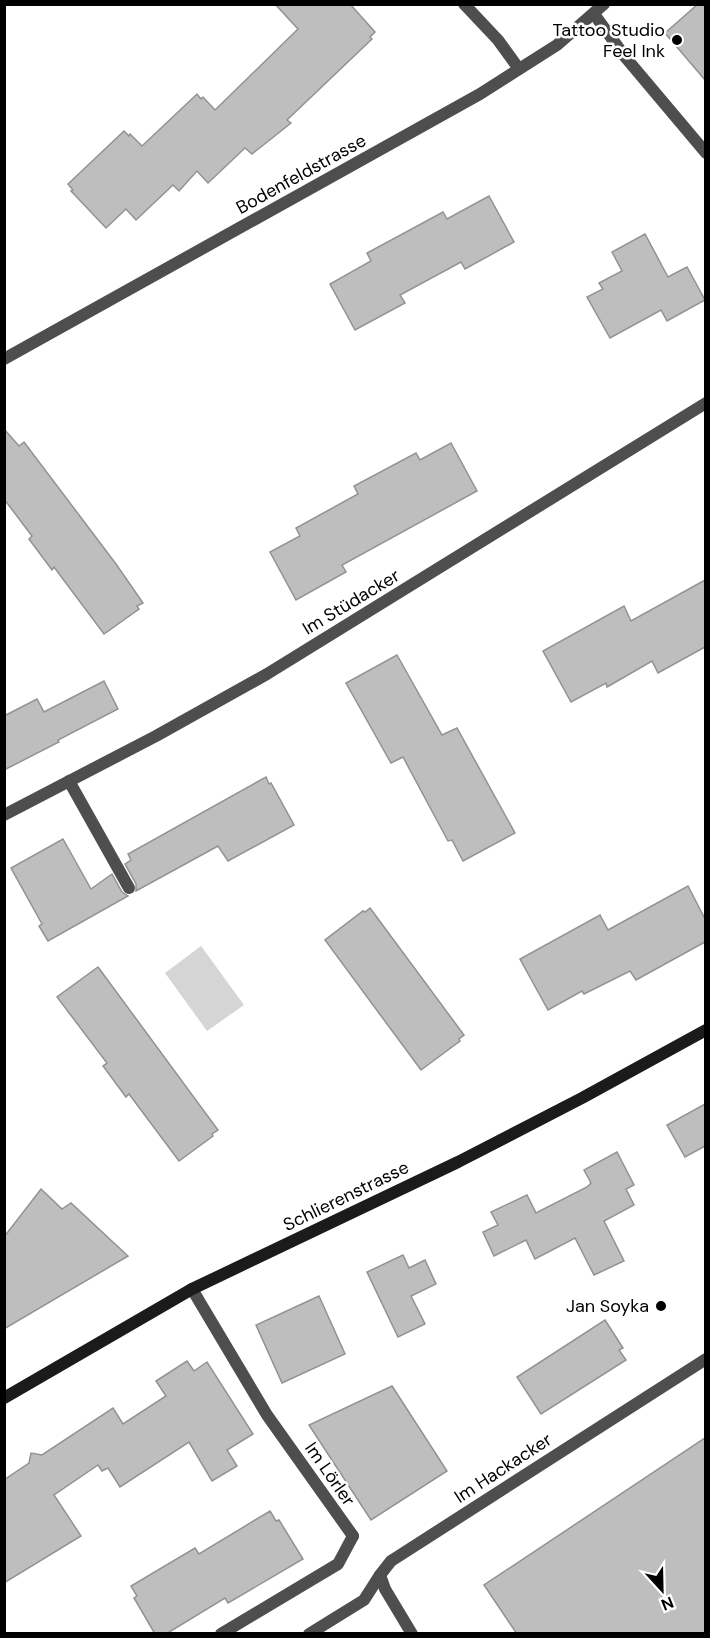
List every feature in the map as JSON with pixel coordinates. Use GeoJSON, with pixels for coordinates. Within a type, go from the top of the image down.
{"type":"FeatureCollection","features":[{"type":"Feature","properties":{"kind":"street"},"geometry":{"type":"LineString","coordinates":[[464,4],[498,40],[519,69]]}},
{"type":"Feature","properties":{"kind":"street","name":"Bodenfeldstrasse"},"geometry":{"type":"LineString","coordinates":[[4,358],[480,94],[557,45],[604,4]]}},
{"type":"Feature","properties":{"kind":"street"},"geometry":{"type":"LineString","coordinates":[[594,14],[626,58],[705,153]]}},
{"type":"Feature","properties":{"kind":"street","name":"Im Stüdacker"},"geometry":{"type":"LineString","coordinates":[[4,815],[267,674],[705,403]]}},
{"type":"Feature","properties":{"kind":"street"},"geometry":{"type":"LineString","coordinates":[[69,781],[129,888]]}},
{"type":"Feature","properties":{"kind":"street","name":"Schlierenstrasse"},"geometry":{"type":"LineString","coordinates":[[4,1398],[192,1289],[458,1162],[582,1098],[705,1030]]}},
{"type":"Feature","properties":{"kind":"street","name":"Im Lörler"},"geometry":{"type":"LineString","coordinates":[[192,1289],[267,1415],[353,1536],[339,1564],[221,1634]]}},
{"type":"Feature","properties":{"kind":"street","name":"Im Hackacker"},"geometry":{"type":"LineString","coordinates":[[309,1634],[364,1600],[391,1561],[705,1359]]}},
{"type":"Feature","properties":{"kind":"street"},"geometry":{"type":"LineString","coordinates":[[380,1575],[385,1589],[412,1634]]}},
{"type":"Feature","properties":{"kind":"shaded area"},"geometry":{"type":"Polygon","coordinates":[[[201,946],[244,1005],[207,1031],[165,973],[201,946]]]}},
{"type":"Feature","properties":{"kind":"building"},"geometry":{"type":"Polygon","coordinates":[[[275,4],[350,4],[375,32],[370,37],[372,39],[287,120],[291,123],[252,154],[245,148],[208,183],[197,171],[179,191],[173,185],[136,220],[126,209],[106,228],[71,191],[73,190],[68,184],[124,131],[142,146],[197,94],[215,110],[298,29],[275,4]]]}},
{"type":"Feature","properties":{"kind":"building"},"geometry":{"type":"Polygon","coordinates":[[[698,4],[705,4],[705,80],[665,33],[698,4]]]}},
{"type":"Feature","properties":{"kind":"building"},"geometry":{"type":"Polygon","coordinates":[[[489,196],[514,242],[465,269],[461,262],[400,295],[405,303],[355,330],[330,284],[371,261],[367,253],[443,212],[447,219],[489,196]]]}},
{"type":"Feature","properties":{"kind":"building"},"geometry":{"type":"Polygon","coordinates":[[[645,234],[668,277],[687,267],[705,300],[667,321],[661,310],[610,338],[587,297],[603,289],[599,283],[622,271],[612,252],[645,234]]]}},
{"type":"Feature","properties":{"kind":"building"},"geometry":{"type":"Polygon","coordinates":[[[4,429],[19,446],[24,442],[143,603],[137,606],[139,609],[104,634],[54,567],[52,570],[29,539],[32,536],[4,499],[4,429]]]}},
{"type":"Feature","properties":{"kind":"building"},"geometry":{"type":"Polygon","coordinates":[[[451,443],[477,491],[342,565],[346,572],[296,600],[270,552],[300,536],[296,528],[358,494],[354,486],[416,453],[420,460],[451,443]]]}},
{"type":"Feature","properties":{"kind":"building"},"geometry":{"type":"Polygon","coordinates":[[[705,580],[705,647],[658,673],[652,661],[607,687],[606,683],[571,702],[543,651],[624,606],[631,621],[705,580]]]}},
{"type":"Feature","properties":{"kind":"building"},"geometry":{"type":"Polygon","coordinates":[[[397,655],[442,735],[457,728],[515,833],[463,861],[452,840],[448,841],[403,757],[391,763],[346,683],[397,655]]]}},
{"type":"Feature","properties":{"kind":"building"},"geometry":{"type":"Polygon","coordinates":[[[104,681],[118,709],[4,770],[4,716],[37,699],[44,712],[104,681]]]}},
{"type":"Feature","properties":{"kind":"building"},"geometry":{"type":"Polygon","coordinates":[[[266,777],[294,825],[228,861],[218,846],[136,891],[136,884],[125,864],[131,860],[128,854],[266,777]]]}},
{"type":"Feature","properties":{"kind":"building"},"geometry":{"type":"Polygon","coordinates":[[[63,839],[91,889],[112,874],[122,892],[128,896],[48,941],[39,926],[42,924],[11,868],[63,839]]]}},
{"type":"Feature","properties":{"kind":"building"},"geometry":{"type":"Polygon","coordinates":[[[688,886],[705,919],[705,942],[636,980],[630,971],[584,994],[582,991],[548,1010],[520,959],[600,915],[608,930],[688,886]]]}},
{"type":"Feature","properties":{"kind":"building"},"geometry":{"type":"Polygon","coordinates":[[[370,908],[464,1035],[459,1039],[460,1041],[421,1070],[325,940],[370,908]]]}},
{"type":"Feature","properties":{"kind":"building"},"geometry":{"type":"Polygon","coordinates":[[[98,967],[218,1130],[179,1161],[129,1094],[126,1097],[103,1066],[107,1063],[57,997],[98,967]]]}},
{"type":"Feature","properties":{"kind":"building"},"geometry":{"type":"Polygon","coordinates":[[[705,1104],[705,1146],[685,1157],[667,1125],[705,1104]]]}},
{"type":"Feature","properties":{"kind":"building"},"geometry":{"type":"Polygon","coordinates":[[[617,1152],[634,1185],[626,1189],[634,1205],[604,1221],[624,1261],[594,1275],[575,1238],[535,1259],[526,1240],[494,1256],[483,1232],[498,1225],[491,1212],[527,1195],[536,1213],[587,1187],[591,1183],[584,1170],[617,1152]]]}},
{"type":"Feature","properties":{"kind":"building"},"geometry":{"type":"Polygon","coordinates":[[[41,1189],[62,1209],[71,1203],[128,1256],[4,1329],[4,1237],[41,1189]]]}},
{"type":"Feature","properties":{"kind":"building"},"geometry":{"type":"Polygon","coordinates":[[[403,1255],[409,1268],[425,1260],[436,1284],[411,1296],[425,1324],[398,1337],[367,1272],[403,1255]]]}},
{"type":"Feature","properties":{"kind":"building"},"geometry":{"type":"Polygon","coordinates":[[[319,1296],[345,1354],[282,1383],[256,1325],[319,1296]]]}},
{"type":"Feature","properties":{"kind":"building"},"geometry":{"type":"Polygon","coordinates":[[[605,1320],[623,1348],[619,1350],[626,1360],[541,1414],[517,1377],[605,1320]]]}},
{"type":"Feature","properties":{"kind":"building"},"geometry":{"type":"Polygon","coordinates":[[[187,1361],[194,1371],[207,1362],[253,1434],[227,1450],[237,1466],[212,1481],[189,1442],[120,1487],[108,1468],[102,1471],[98,1465],[54,1495],[81,1536],[4,1583],[4,1480],[29,1463],[31,1453],[42,1455],[113,1408],[123,1424],[166,1396],[156,1381],[187,1361]]]}},
{"type":"Feature","properties":{"kind":"building"},"geometry":{"type":"Polygon","coordinates":[[[392,1386],[447,1471],[371,1520],[309,1425],[392,1386]]]}},
{"type":"Feature","properties":{"kind":"building"},"geometry":{"type":"Polygon","coordinates":[[[705,1438],[705,1634],[517,1634],[484,1585],[705,1438]]]}},
{"type":"Feature","properties":{"kind":"building"},"geometry":{"type":"Polygon","coordinates":[[[270,1511],[276,1521],[279,1520],[303,1559],[228,1603],[225,1598],[166,1634],[155,1634],[134,1598],[137,1596],[131,1586],[195,1548],[199,1554],[270,1511]]]}},
{"type":"Feature","properties":{"kind":"place","name":"Tattoo Studio Feel Ink"},"geometry":{"type":"Point","coordinates":[677,40]}},
{"type":"Feature","properties":{"kind":"place","name":"Jan Soyka"},"geometry":{"type":"Point","coordinates":[661,1306]}}]}
